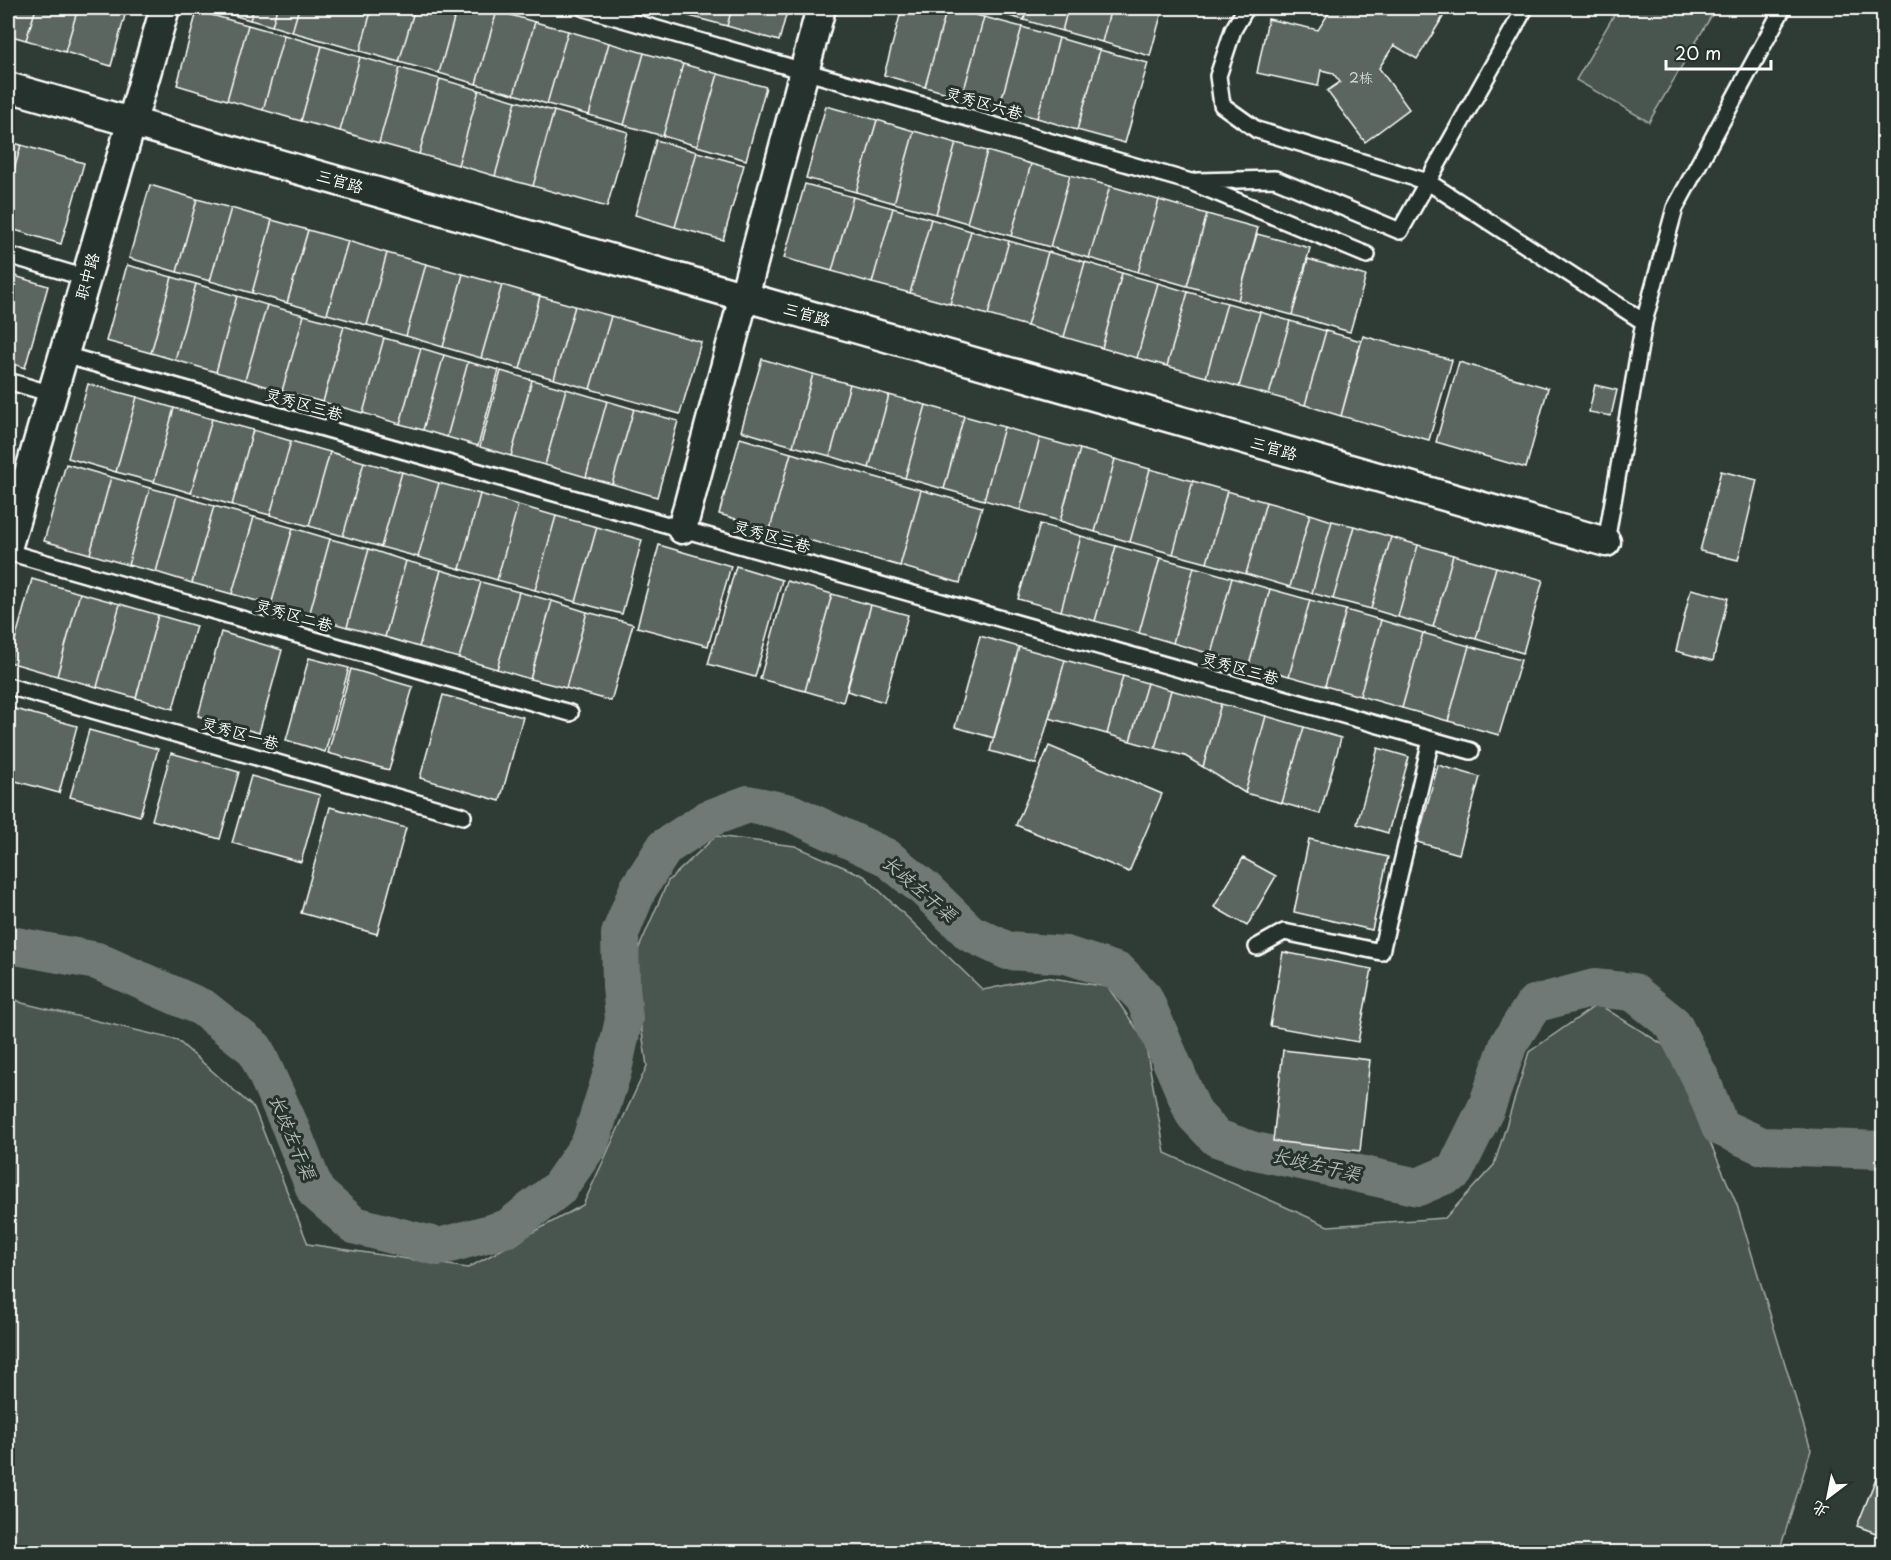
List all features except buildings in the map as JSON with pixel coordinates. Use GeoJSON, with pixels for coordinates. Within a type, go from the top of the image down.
{"type":"FeatureCollection","features":[{"type":"Feature","properties":{"kind":"street","name":"职中路"},"geometry":{"type":"LineString","coordinates":[[10,527],[64,355],[165,8]]}},
{"type":"Feature","properties":{"kind":"street"},"geometry":{"type":"LineString","coordinates":[[682,529],[821,8]]}},
{"type":"Feature","properties":{"kind":"street","name":"三官路"},"geometry":{"type":"LineString","coordinates":[[8,87],[1606,542]]}},
{"type":"Feature","properties":{"kind":"lane","name":"灵秀区六巷"},"geometry":{"type":"LineString","coordinates":[[584,8],[1191,182],[1367,255]]}},
{"type":"Feature","properties":{"kind":"lane"},"geometry":{"type":"LineString","coordinates":[[1246,8],[1233,30],[1218,76],[1222,105],[1257,130],[1428,182],[1644,322]]}},
{"type":"Feature","properties":{"kind":"lane"},"geometry":{"type":"LineString","coordinates":[[1191,182],[1275,179],[1400,231],[1525,8]]}},
{"type":"Feature","properties":{"kind":"lane"},"geometry":{"type":"LineString","coordinates":[[1606,542],[1644,322],[1675,208],[1783,8]]}},
{"type":"Feature","properties":{"kind":"lane"},"geometry":{"type":"LineString","coordinates":[[8,255],[86,278]]}},
{"type":"Feature","properties":{"kind":"lane","name":"灵秀区三巷"},"geometry":{"type":"LineString","coordinates":[[64,355],[1471,751]]}},
{"type":"Feature","properties":{"kind":"lane"},"geometry":{"type":"LineString","coordinates":[[8,381],[52,394]]}},
{"type":"Feature","properties":{"kind":"lane","name":"灵秀区二巷"},"geometry":{"type":"LineString","coordinates":[[8,552],[570,713]]}},
{"type":"Feature","properties":{"kind":"lane","name":"灵秀区一巷"},"geometry":{"type":"LineString","coordinates":[[8,686],[463,816]]}},
{"type":"Feature","properties":{"kind":"lane"},"geometry":{"type":"LineString","coordinates":[[1257,947],[1284,932],[1381,952],[1431,740]]}},
{"type":"Feature","properties":{"kind":"shaded area"},"geometry":{"type":"Polygon","coordinates":[[[1618,8],[1716,8],[1649,122],[1576,80],[1618,8]]]}},
{"type":"Feature","properties":{"kind":"shaded area"},"geometry":{"type":"Polygon","coordinates":[[[716,836],[795,846],[864,876],[983,990],[1046,977],[1108,987],[1145,1041],[1165,1153],[1328,1226],[1445,1218],[1494,1165],[1529,1052],[1598,1004],[1670,1049],[1737,1205],[1811,1450],[1779,1552],[8,1552],[8,995],[22,1003],[177,1040],[254,1108],[308,1244],[468,1268],[583,1205],[647,1066],[632,964],[668,881],[716,836]]]}},
{"type":"Feature","properties":{"kind":"waterway","name":"长歧左干渠"},"geometry":{"type":"LineString","coordinates":[[8,943],[97,961],[203,1008],[255,1049],[290,1126],[316,1192],[354,1225],[439,1247],[508,1228],[558,1189],[590,1143],[613,1070],[624,1019],[620,934],[638,889],[665,847],[708,819],[748,804],[791,813],[886,857],[925,889],[970,933],[1008,951],[1066,955],[1119,972],[1144,998],[1194,1114],[1217,1138],[1251,1150],[1418,1187],[1455,1171],[1487,1106],[1509,1043],[1534,1004],[1594,988],[1633,992],[1673,1024],[1701,1079],[1720,1127],[1762,1146],[1884,1150]]}}]}
